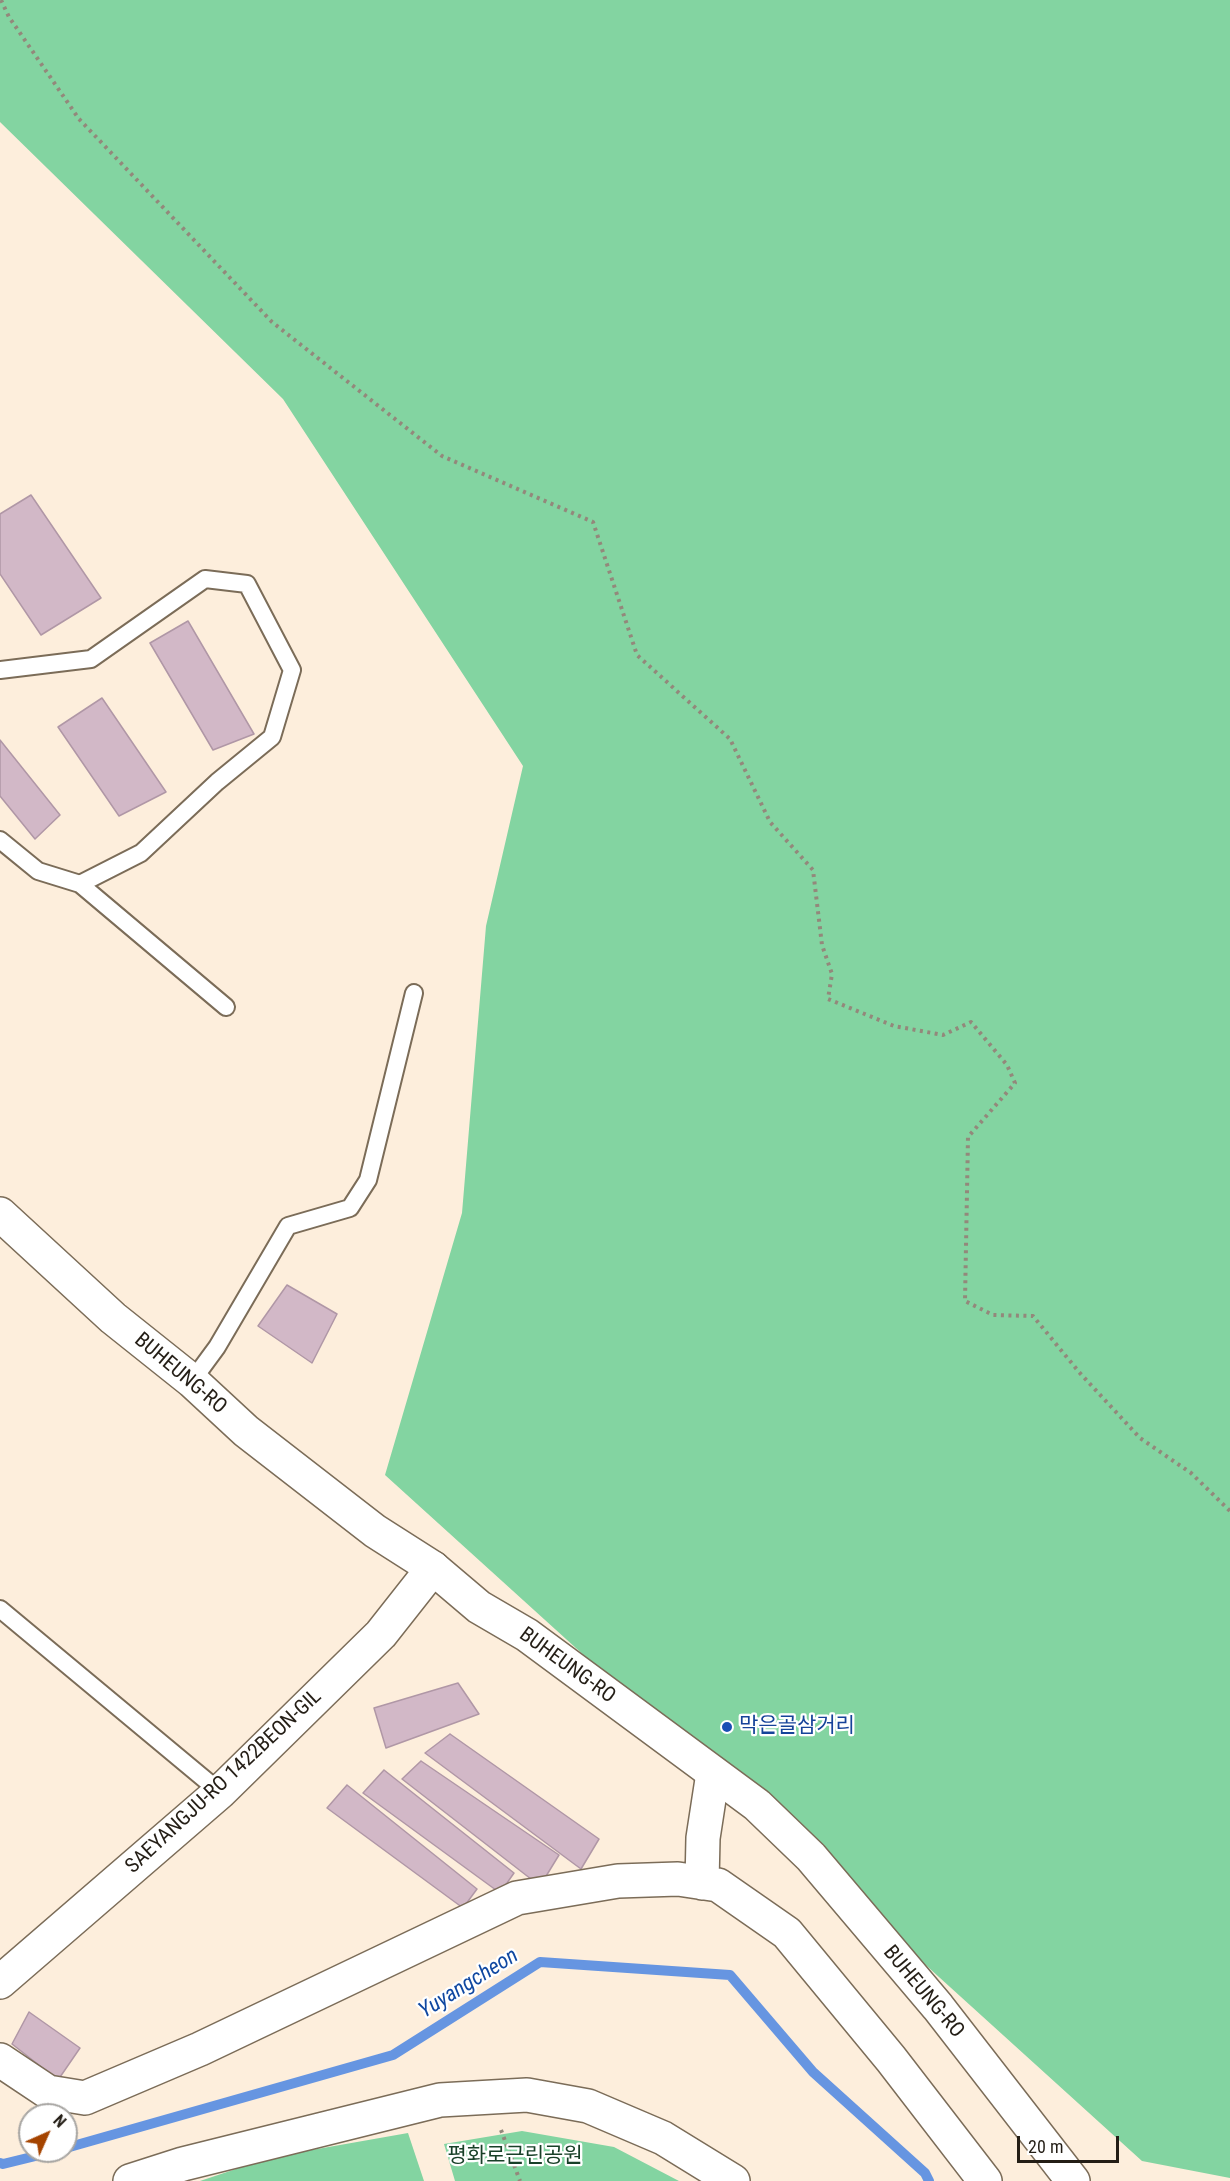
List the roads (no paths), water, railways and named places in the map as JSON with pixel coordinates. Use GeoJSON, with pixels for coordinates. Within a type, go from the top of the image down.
{"type":"FeatureCollection","features":[{"type":"Feature","properties":{"kind":"street","name":"BUHEUNG-RO"},"geometry":{"type":"LineString","coordinates":[[0,1214],[113,1318],[192,1381],[246,1431],[375,1531],[433,1568],[479,1607],[527,1635],[757,1805],[811,1857],[938,2007],[1073,2181]]}},
{"type":"Feature","properties":{"kind":"street","name":"SAEYANGJU-RO 1422BEON-GIL"},"geometry":{"type":"LineString","coordinates":[[0,1982],[220,1792],[381,1634],[433,1568]]}},
{"type":"Feature","properties":{"kind":"street"},"geometry":{"type":"LineString","coordinates":[[702,1883],[703,1838],[712,1773]]}},
{"type":"Feature","properties":{"kind":"street"},"geometry":{"type":"LineString","coordinates":[[0,2060],[48,2092],[85,2098],[200,2049],[517,1898],[618,1881],[678,1879],[718,1885],[787,1933],[891,2059],[985,2181]]}},
{"type":"Feature","properties":{"kind":"street"},"geometry":{"type":"LineString","coordinates":[[130,2181],[183,2164],[440,2100],[527,2095],[588,2106],[663,2138],[733,2181]]}},
{"type":"Feature","properties":{"kind":"lane"},"geometry":{"type":"LineString","coordinates":[[0,670],[91,659],[205,579],[247,584],[292,670],[272,737],[218,782],[141,853],[80,884]]}},
{"type":"Feature","properties":{"kind":"lane"},"geometry":{"type":"LineString","coordinates":[[0,840],[38,871],[80,884],[226,1006]]}},
{"type":"Feature","properties":{"kind":"lane"},"geometry":{"type":"LineString","coordinates":[[192,1381],[218,1347],[288,1226],[350,1208],[368,1180],[414,993]]}},
{"type":"Feature","properties":{"kind":"lane"},"geometry":{"type":"LineString","coordinates":[[0,1609],[220,1792]]}},
{"type":"Feature","properties":{"kind":"waterway","name":"Yuyangcheon"},"geometry":{"type":"LineString","coordinates":[[78,2145],[393,2055],[540,1962],[730,1975],[813,2072],[925,2173],[929,2181]]}},
{"type":"Feature","properties":{"kind":"waterway","name":"Yuyangcheon"},"geometry":{"type":"LineString","coordinates":[[0,2163],[18,2160]]}},
{"type":"Feature","properties":{"kind":"place","name":"막은골삼거리"},"geometry":{"type":"Point","coordinates":[727,1727]}},
{"type":"Feature","properties":{"kind":"park label","name":"평화로근린공원"},"geometry":{"type":"Point","coordinates":[515,2157]}}]}
